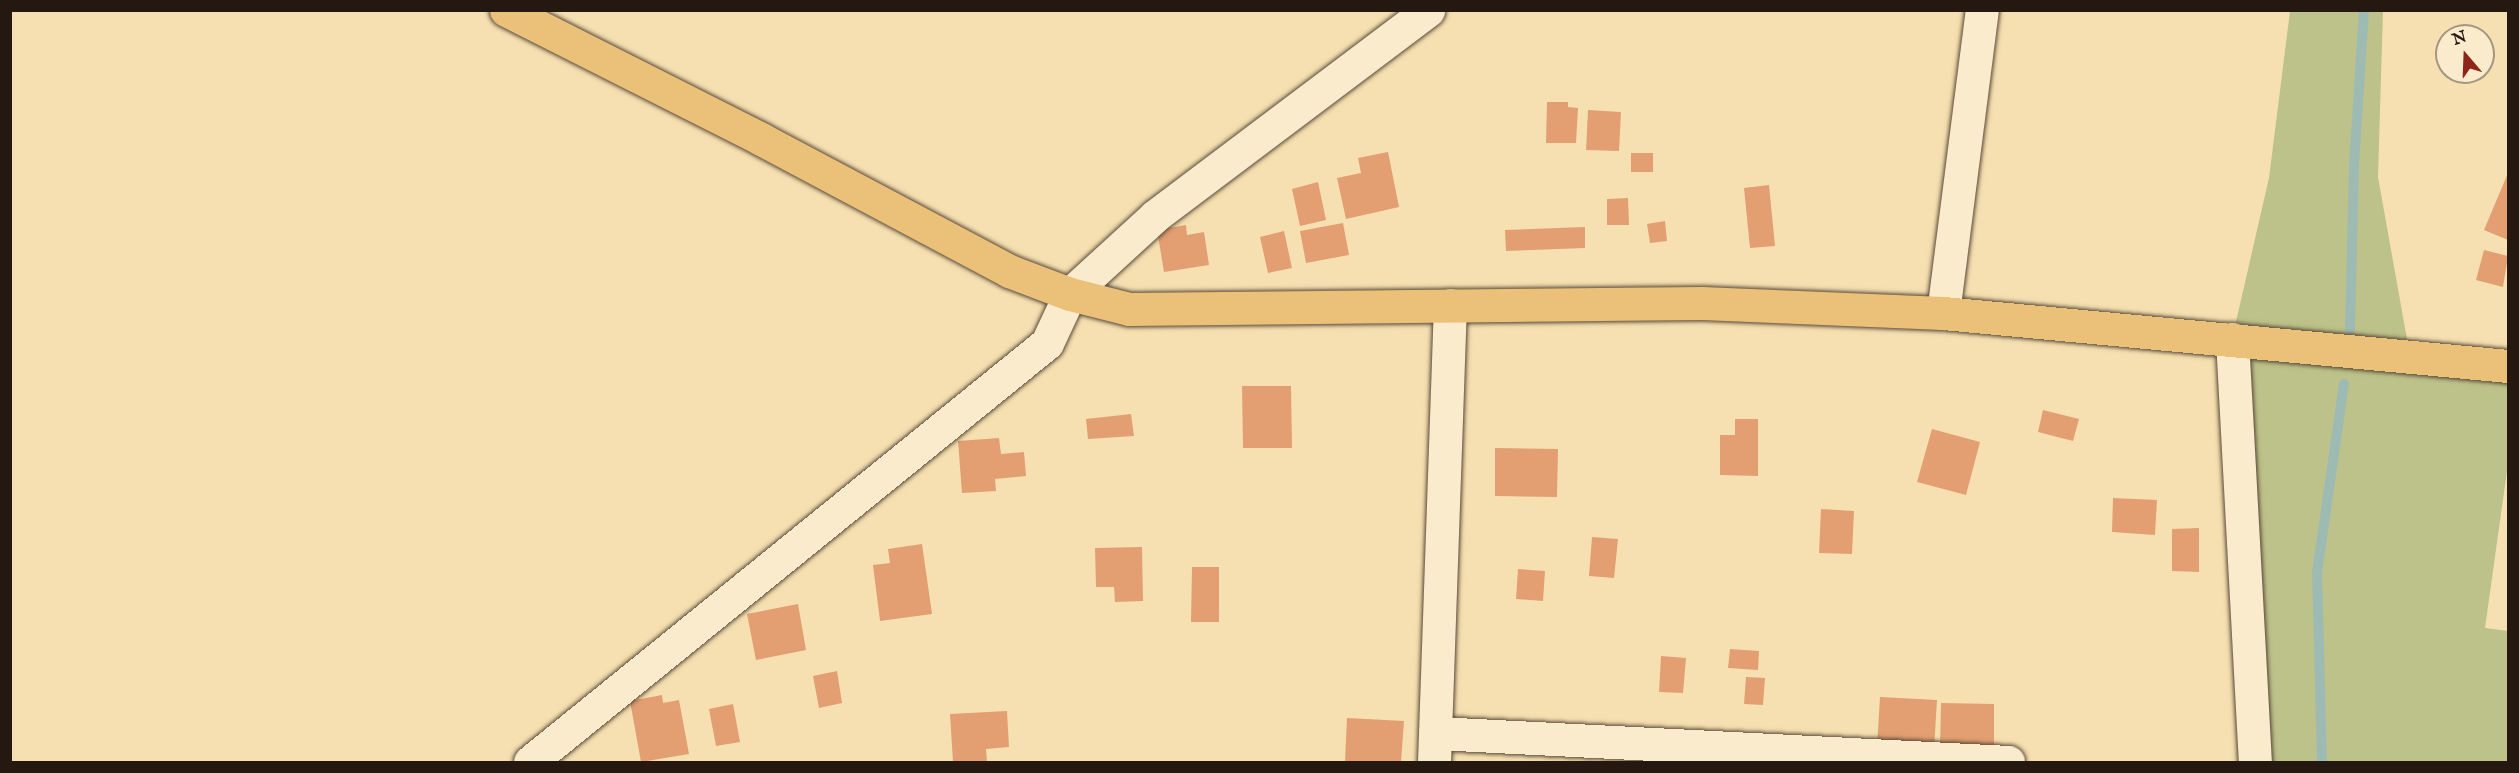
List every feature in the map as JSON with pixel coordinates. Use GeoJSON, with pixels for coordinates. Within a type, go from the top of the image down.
{"type":"FeatureCollection","features":[{"type":"Feature","properties":{"kind":"main road"},"geometry":{"type":"LineString","coordinates":[[506,10],[761,139],[1009,271],[1070,294],[1130,309],[1702,303],[1943,313],[2508,366]]}},
{"type":"Feature","properties":{"kind":"street"},"geometry":{"type":"LineString","coordinates":[[530,762],[1047,343],[1070,294],[1155,216],[1428,10]]}},
{"type":"Feature","properties":{"kind":"street"},"geometry":{"type":"LineString","coordinates":[[1943,313],[1983,10]]}},
{"type":"Feature","properties":{"kind":"street"},"geometry":{"type":"LineString","coordinates":[[1450,305],[1435,748],[2008,762]]}},
{"type":"Feature","properties":{"kind":"street"},"geometry":{"type":"LineString","coordinates":[[2232,339],[2255,762]]}},
{"type":"Feature","properties":{"kind":"green space"},"geometry":{"type":"Polygon","coordinates":[[[2290,11],[2383,11],[2378,177],[2410,356],[2508,366],[2508,464],[2485,628],[2508,631],[2508,762],[2255,762],[2232,339],[2269,178],[2290,11]]]}},
{"type":"Feature","properties":{"kind":"building"},"geometry":{"type":"Polygon","coordinates":[[[1547,102],[1568,102],[1568,107],[1578,108],[1576,143],[1546,143],[1547,102]]]}},
{"type":"Feature","properties":{"kind":"building"},"geometry":{"type":"Polygon","coordinates":[[[1588,110],[1621,112],[1619,151],[1586,150],[1588,110]]]}},
{"type":"Feature","properties":{"kind":"building"},"geometry":{"type":"Polygon","coordinates":[[[1388,152],[1399,207],[1346,219],[1337,178],[1361,173],[1358,158],[1388,152]]]}},
{"type":"Feature","properties":{"kind":"building"},"geometry":{"type":"Polygon","coordinates":[[[1631,153],[1653,153],[1653,172],[1631,172],[1631,153]]]}},
{"type":"Feature","properties":{"kind":"building"},"geometry":{"type":"Polygon","coordinates":[[[2508,173],[2508,240],[2484,230],[2508,173]]]}},
{"type":"Feature","properties":{"kind":"building"},"geometry":{"type":"Polygon","coordinates":[[[1318,182],[1326,220],[1300,226],[1292,189],[1318,182]]]}},
{"type":"Feature","properties":{"kind":"building"},"geometry":{"type":"Polygon","coordinates":[[[1769,185],[1775,246],[1750,248],[1744,188],[1769,185]]]}},
{"type":"Feature","properties":{"kind":"building"},"geometry":{"type":"Polygon","coordinates":[[[1628,198],[1629,225],[1607,225],[1607,199],[1628,198]]]}},
{"type":"Feature","properties":{"kind":"building"},"geometry":{"type":"Polygon","coordinates":[[[1665,221],[1667,241],[1650,243],[1647,224],[1665,221]]]}},
{"type":"Feature","properties":{"kind":"building"},"geometry":{"type":"Polygon","coordinates":[[[1343,223],[1349,255],[1306,263],[1300,231],[1343,223]]]}},
{"type":"Feature","properties":{"kind":"building"},"geometry":{"type":"Polygon","coordinates":[[[1186,225],[1187,235],[1204,232],[1209,265],[1164,272],[1157,230],[1186,225]]]}},
{"type":"Feature","properties":{"kind":"building"},"geometry":{"type":"Polygon","coordinates":[[[1585,227],[1585,248],[1506,251],[1505,230],[1585,227]]]}},
{"type":"Feature","properties":{"kind":"building"},"geometry":{"type":"Polygon","coordinates":[[[1284,231],[1292,268],[1268,273],[1260,237],[1284,231]]]}},
{"type":"Feature","properties":{"kind":"building"},"geometry":{"type":"Polygon","coordinates":[[[2484,250],[2508,256],[2503,287],[2476,280],[2484,250]]]}},
{"type":"Feature","properties":{"kind":"building"},"geometry":{"type":"Polygon","coordinates":[[[1242,386],[1291,386],[1292,448],[1243,448],[1242,386]]]}},
{"type":"Feature","properties":{"kind":"building"},"geometry":{"type":"Polygon","coordinates":[[[2043,410],[2079,419],[2073,441],[2038,432],[2043,410]]]}},
{"type":"Feature","properties":{"kind":"building"},"geometry":{"type":"Polygon","coordinates":[[[1131,414],[1134,436],[1088,439],[1086,419],[1131,414]]]}},
{"type":"Feature","properties":{"kind":"building"},"geometry":{"type":"Polygon","coordinates":[[[1735,419],[1758,419],[1758,476],[1720,475],[1720,435],[1735,435],[1735,419]]]}},
{"type":"Feature","properties":{"kind":"building"},"geometry":{"type":"Polygon","coordinates":[[[1932,429],[1980,442],[1966,495],[1917,482],[1932,429]]]}},
{"type":"Feature","properties":{"kind":"building"},"geometry":{"type":"Polygon","coordinates":[[[999,438],[1001,454],[1024,452],[1026,476],[995,479],[996,491],[962,493],[958,441],[999,438]]]}},
{"type":"Feature","properties":{"kind":"building"},"geometry":{"type":"Polygon","coordinates":[[[1495,448],[1558,449],[1557,497],[1495,496],[1495,448]]]}},
{"type":"Feature","properties":{"kind":"building"},"geometry":{"type":"Polygon","coordinates":[[[2113,498],[2157,500],[2155,535],[2112,532],[2113,498]]]}},
{"type":"Feature","properties":{"kind":"building"},"geometry":{"type":"Polygon","coordinates":[[[1821,509],[1854,511],[1852,554],[1819,553],[1821,509]]]}},
{"type":"Feature","properties":{"kind":"building"},"geometry":{"type":"Polygon","coordinates":[[[2199,528],[2199,572],[2172,571],[2172,529],[2199,528]]]}},
{"type":"Feature","properties":{"kind":"building"},"geometry":{"type":"Polygon","coordinates":[[[1592,537],[1618,539],[1614,578],[1589,576],[1592,537]]]}},
{"type":"Feature","properties":{"kind":"building"},"geometry":{"type":"Polygon","coordinates":[[[922,544],[932,614],[880,621],[873,565],[890,563],[888,549],[922,544]]]}},
{"type":"Feature","properties":{"kind":"building"},"geometry":{"type":"Polygon","coordinates":[[[1142,547],[1143,601],[1115,602],[1114,587],[1096,587],[1095,548],[1142,547]]]}},
{"type":"Feature","properties":{"kind":"building"},"geometry":{"type":"Polygon","coordinates":[[[1192,567],[1219,567],[1219,622],[1191,622],[1192,567]]]}},
{"type":"Feature","properties":{"kind":"building"},"geometry":{"type":"Polygon","coordinates":[[[1518,569],[1545,571],[1543,601],[1516,599],[1518,569]]]}},
{"type":"Feature","properties":{"kind":"building"},"geometry":{"type":"Polygon","coordinates":[[[798,604],[806,650],[756,660],[747,614],[798,604]]]}},
{"type":"Feature","properties":{"kind":"building"},"geometry":{"type":"Polygon","coordinates":[[[1730,649],[1759,651],[1758,670],[1728,668],[1730,649]]]}},
{"type":"Feature","properties":{"kind":"building"},"geometry":{"type":"Polygon","coordinates":[[[1661,656],[1686,658],[1683,693],[1659,692],[1661,656]]]}},
{"type":"Feature","properties":{"kind":"building"},"geometry":{"type":"Polygon","coordinates":[[[837,671],[842,703],[819,708],[813,676],[837,671]]]}},
{"type":"Feature","properties":{"kind":"building"},"geometry":{"type":"Polygon","coordinates":[[[1746,677],[1765,678],[1763,705],[1744,704],[1746,677]]]}},
{"type":"Feature","properties":{"kind":"building"},"geometry":{"type":"Polygon","coordinates":[[[662,695],[663,703],[679,700],[689,754],[641,762],[630,701],[662,695]]]}},
{"type":"Feature","properties":{"kind":"building"},"geometry":{"type":"Polygon","coordinates":[[[1880,697],[1937,700],[1934,749],[1877,746],[1880,697]]]}},
{"type":"Feature","properties":{"kind":"building"},"geometry":{"type":"Polygon","coordinates":[[[1941,703],[1994,704],[1994,750],[1940,748],[1941,703]]]}},
{"type":"Feature","properties":{"kind":"building"},"geometry":{"type":"Polygon","coordinates":[[[733,704],[740,742],[716,746],[709,709],[733,704]]]}},
{"type":"Feature","properties":{"kind":"building"},"geometry":{"type":"Polygon","coordinates":[[[1007,711],[1009,747],[986,749],[987,762],[953,762],[950,714],[1007,711]]]}},
{"type":"Feature","properties":{"kind":"building"},"geometry":{"type":"Polygon","coordinates":[[[1347,718],[1404,721],[1401,762],[1345,762],[1347,718]]]}},
{"type":"Feature","properties":{"kind":"waterway"},"geometry":{"type":"LineString","coordinates":[[2350,329],[2354,165],[2364,10]]}},
{"type":"Feature","properties":{"kind":"waterway"},"geometry":{"type":"LineString","coordinates":[[2322,762],[2317,573],[2344,384]]}}]}
